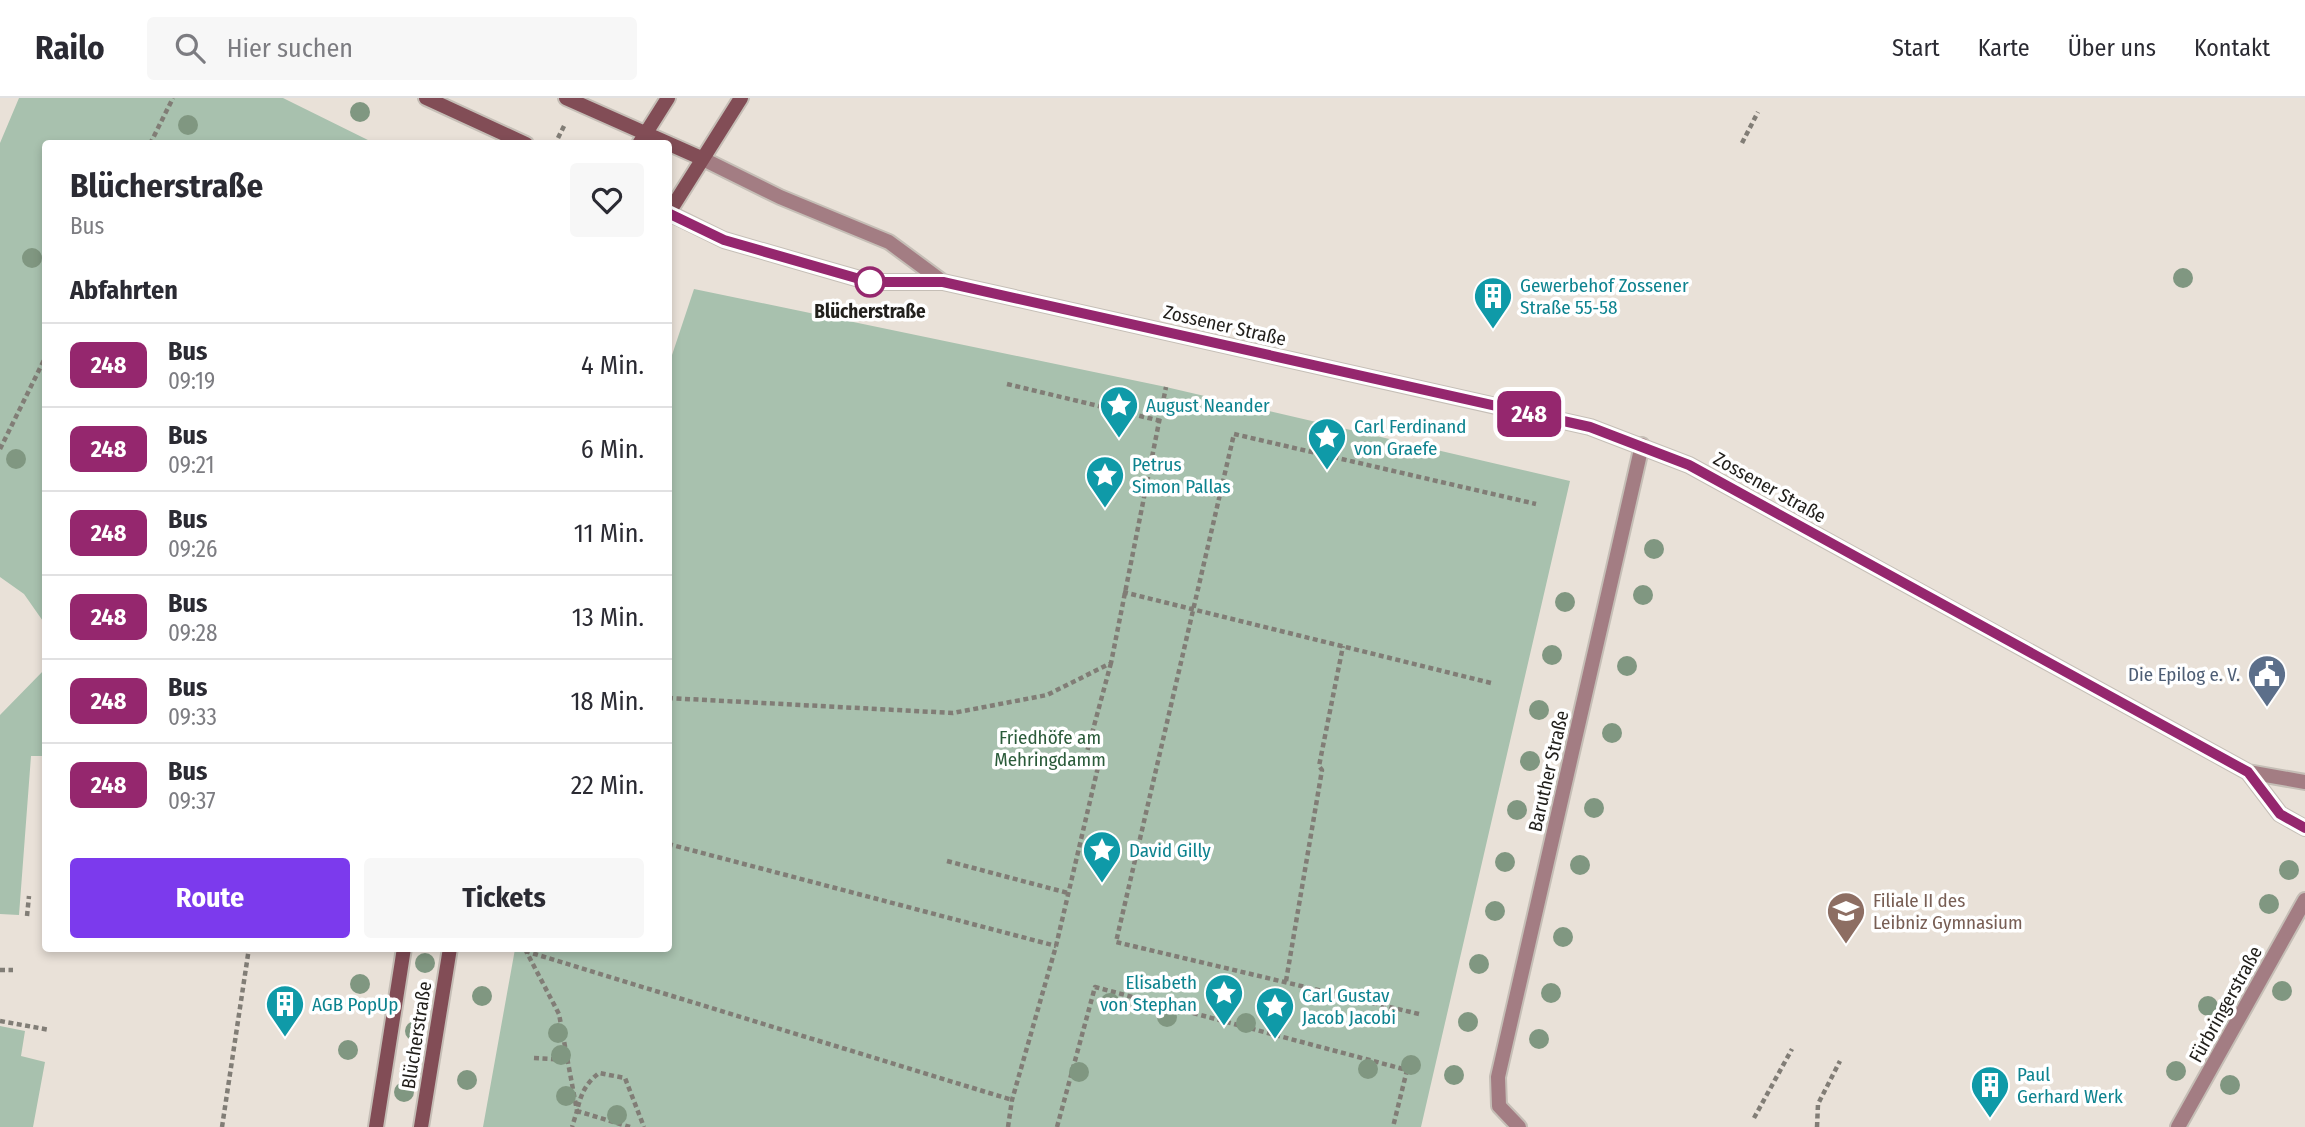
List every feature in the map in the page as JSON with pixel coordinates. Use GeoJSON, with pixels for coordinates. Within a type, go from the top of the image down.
{"type":"FeatureCollection","features":[{"type":"Feature","properties":{"kind":"main road"},"geometry":{"type":"LineString","coordinates":[[426,98],[517,140]]}},
{"type":"Feature","properties":{"kind":"main road","name":"Zossener Straße"},"geometry":{"type":"LineString","coordinates":[[566,98],[642,138]]}},
{"type":"Feature","properties":{"kind":"main road"},"geometry":{"type":"LineString","coordinates":[[642,138],[668,98]]}},
{"type":"Feature","properties":{"kind":"main road"},"geometry":{"type":"LineString","coordinates":[[672,209],[701,158],[741,98]]}},
{"type":"Feature","properties":{"kind":"main road","name":"Zossener Straße"},"geometry":{"type":"LineString","coordinates":[[672,148],[701,158]]}},
{"type":"Feature","properties":{"kind":"main road","name":"Blücherstraße"},"geometry":{"type":"LineString","coordinates":[[376,1127],[403,952]]}},
{"type":"Feature","properties":{"kind":"main road","name":"Blücherstraße"},"geometry":{"type":"LineString","coordinates":[[421,1127],[449,952]]}},
{"type":"Feature","properties":{"kind":"street","name":"Zossener Straße"},"geometry":{"type":"LineString","coordinates":[[701,158],[780,197],[889,242],[943,282]]}},
{"type":"Feature","properties":{"kind":"street","name":"Zossener Straße"},"geometry":{"type":"LineString","coordinates":[[672,215],[724,240],[870,282],[943,282],[1590,427],[1642,445],[1689,465],[2248,772],[2305,782]]}},
{"type":"Feature","properties":{"kind":"street","name":"Baruther Straße"},"geometry":{"type":"LineString","coordinates":[[1519,1127],[1499,1106],[1498,1077],[1642,445]]}},
{"type":"Feature","properties":{"kind":"street","name":"Zossener Straße"},"geometry":{"type":"LineString","coordinates":[[2248,772],[2280,814],[2305,828]]}},
{"type":"Feature","properties":{"kind":"street","name":"Fürbringerstraße"},"geometry":{"type":"LineString","coordinates":[[2178,1127],[2305,900]]}},
{"type":"Feature","properties":{"kind":"path"},"geometry":{"type":"LineString","coordinates":[[152,140],[173,98]]}},
{"type":"Feature","properties":{"kind":"path"},"geometry":{"type":"LineString","coordinates":[[1742,143],[1758,112]]}},
{"type":"Feature","properties":{"kind":"path"},"geometry":{"type":"LineString","coordinates":[[0,449],[42,364]]}},
{"type":"Feature","properties":{"kind":"path"},"geometry":{"type":"LineString","coordinates":[[1007,384],[1161,421]]}},
{"type":"Feature","properties":{"kind":"path"},"geometry":{"type":"LineString","coordinates":[[1008,1127],[1012,1100],[1056,946],[1098,767],[1084,763],[1111,663],[1123,592],[1166,387]]}},
{"type":"Feature","properties":{"kind":"path"},"geometry":{"type":"LineString","coordinates":[[1419,1014],[1115,942],[1234,434],[1536,504]]}},
{"type":"Feature","properties":{"kind":"path"},"geometry":{"type":"LineString","coordinates":[[1123,592],[1193,607],[1490,683]]}},
{"type":"Feature","properties":{"kind":"path"},"geometry":{"type":"LineString","coordinates":[[1286,981],[1322,770],[1319,766],[1343,646]]}},
{"type":"Feature","properties":{"kind":"path"},"geometry":{"type":"LineString","coordinates":[[672,698],[953,713],[1047,695],[1111,663]]}},
{"type":"Feature","properties":{"kind":"path"},"geometry":{"type":"LineString","coordinates":[[672,845],[1056,946]]}},
{"type":"Feature","properties":{"kind":"path"},"geometry":{"type":"LineString","coordinates":[[947,861],[1068,892]]}},
{"type":"Feature","properties":{"kind":"path"},"geometry":{"type":"LineString","coordinates":[[27,916],[29,896]]}},
{"type":"Feature","properties":{"kind":"path"},"geometry":{"type":"LineString","coordinates":[[222,1127],[248,952]]}},
{"type":"Feature","properties":{"kind":"path"},"geometry":{"type":"LineString","coordinates":[[526,952],[559,1014],[577,1111]]}},
{"type":"Feature","properties":{"kind":"path"},"geometry":{"type":"LineString","coordinates":[[531,952],[1012,1100]]}},
{"type":"Feature","properties":{"kind":"path"},"geometry":{"type":"LineString","coordinates":[[0,970],[13,970]]}},
{"type":"Feature","properties":{"kind":"path"},"geometry":{"type":"LineString","coordinates":[[1057,1127],[1095,987],[1408,1070],[1393,1127]]}},
{"type":"Feature","properties":{"kind":"path"},"geometry":{"type":"LineString","coordinates":[[0,1021],[50,1030]]}},
{"type":"Feature","properties":{"kind":"path"},"geometry":{"type":"LineString","coordinates":[[1754,1118],[1793,1049]]}},
{"type":"Feature","properties":{"kind":"path"},"geometry":{"type":"LineString","coordinates":[[534,1058],[568,1060]]}},
{"type":"Feature","properties":{"kind":"path"},"geometry":{"type":"LineString","coordinates":[[1817,1127],[1818,1104],[1840,1061]]}},
{"type":"Feature","properties":{"kind":"path"},"geometry":{"type":"LineString","coordinates":[[572,1127],[581,1093],[599,1073],[613,1073],[625,1079],[644,1127]]}},
{"type":"Feature","properties":{"kind":"path"},"geometry":{"type":"LineString","coordinates":[[577,1111],[630,1127]]}},
{"type":"Feature","properties":{"kind":"green space"},"geometry":{"type":"Polygon","coordinates":[[[19,98],[283,98],[368,140],[42,140],[42,620],[24,594],[0,577],[0,143],[19,98]]]}},
{"type":"Feature","properties":{"kind":"green space","name":"Friedhöfe am Mehringdamm"},"geometry":{"type":"Polygon","coordinates":[[[694,289],[1166,387],[1570,481],[1421,1127],[483,1127],[514,952],[672,952],[672,355],[694,289]]]}},
{"type":"Feature","properties":{"kind":"green space"},"geometry":{"type":"Polygon","coordinates":[[[42,672],[42,756],[31,756],[19,915],[0,914],[0,715],[42,672]]]}},
{"type":"Feature","properties":{"kind":"green space"},"geometry":{"type":"Polygon","coordinates":[[[0,1026],[25,1031],[21,1056],[45,1062],[33,1127],[0,1127],[0,1026]]]}},
{"type":"Feature","properties":{"kind":"bus line","name":"248"},"geometry":{"type":"LineString","coordinates":[[672,215],[724,240],[870,282],[943,282],[1590,427],[1642,445],[1689,465],[2248,772],[2280,814],[2305,828]]}},
{"type":"Feature","properties":{"kind":"place","name":"Blücherstraße"},"geometry":{"type":"Point","coordinates":[870,282]}},
{"type":"Feature","properties":{"kind":"place","name":"Gewerbehof Zossener Straße 55-58"},"geometry":{"type":"Point","coordinates":[1493,330]}},
{"type":"Feature","properties":{"kind":"place","name":"August Neander"},"geometry":{"type":"Point","coordinates":[1119,439]}},
{"type":"Feature","properties":{"kind":"place","name":"Carl Ferdinand von Graefe"},"geometry":{"type":"Point","coordinates":[1327,471]}},
{"type":"Feature","properties":{"kind":"place","name":"Petrus Simon Pallas"},"geometry":{"type":"Point","coordinates":[1105,509]}},
{"type":"Feature","properties":{"kind":"place","name":"Die Epilog e. V."},"geometry":{"type":"Point","coordinates":[2267,708]}},
{"type":"Feature","properties":{"kind":"place","name":"David Gilly"},"geometry":{"type":"Point","coordinates":[1102,884]}},
{"type":"Feature","properties":{"kind":"place","name":"Filiale II des Leibniz Gymnasium"},"geometry":{"type":"Point","coordinates":[1846,945]}},
{"type":"Feature","properties":{"kind":"place","name":"Elisabeth von Stephan"},"geometry":{"type":"Point","coordinates":[1224,1027]}},
{"type":"Feature","properties":{"kind":"place","name":"AGB PopUp"},"geometry":{"type":"Point","coordinates":[285,1038]}},
{"type":"Feature","properties":{"kind":"place","name":"Carl Gustav Jacob Jacobi"},"geometry":{"type":"Point","coordinates":[1275,1040]}},
{"type":"Feature","properties":{"kind":"place","name":"Paul Gerhard Werk"},"geometry":{"type":"Point","coordinates":[1990,1119]}}]}
